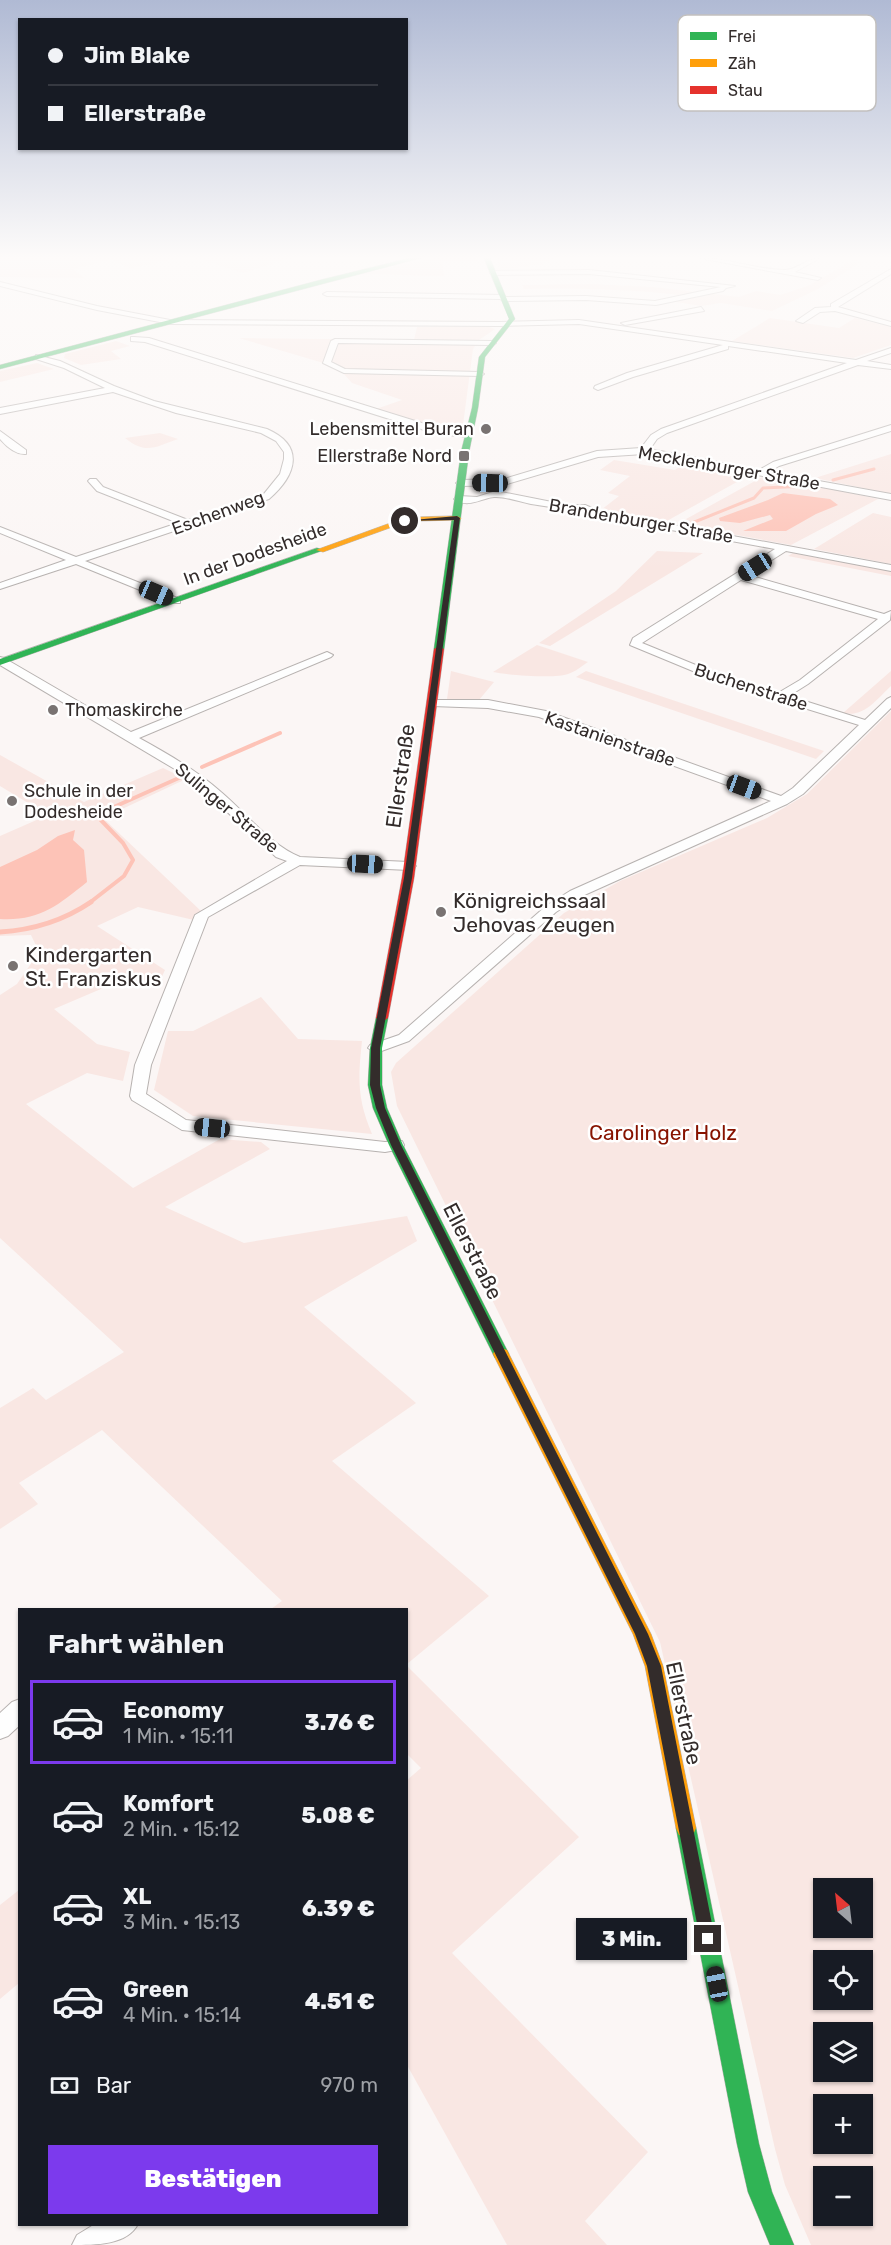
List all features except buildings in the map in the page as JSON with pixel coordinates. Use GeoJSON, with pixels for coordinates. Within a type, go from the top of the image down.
{"type":"FeatureCollection","features":[{"type":"Feature","properties":{"kind":"street"},"geometry":{"type":"LineString","coordinates":[[0,367],[17,363]]}},
{"type":"Feature","properties":{"kind":"street","name":"Eschenweg"},"geometry":{"type":"LineString","coordinates":[[0,586],[266,497],[284,480],[288,451],[284,444],[267,433],[190,414],[114,389],[53,363]]}},
{"type":"Feature","properties":{"kind":"street"},"geometry":{"type":"LineString","coordinates":[[219,363],[440,432],[468,434]]}},
{"type":"Feature","properties":{"kind":"street"},"geometry":{"type":"LineString","coordinates":[[327,363],[344,371],[480,374]]}},
{"type":"Feature","properties":{"kind":"street","name":"Ellerstraße"},"geometry":{"type":"LineString","coordinates":[[481,363],[475,408],[468,434],[409,866],[376,1048],[375,1085],[380,1108],[396,1145],[545,1438],[642,1634],[654,1666],[748,2144],[760,2192],[782,2245]]}},
{"type":"Feature","properties":{"kind":"street"},"geometry":{"type":"LineString","coordinates":[[598,388],[630,375],[672,363]]}},
{"type":"Feature","properties":{"kind":"street"},"geometry":{"type":"LineString","coordinates":[[644,451],[654,437],[664,431],[852,363]]}},
{"type":"Feature","properties":{"kind":"street"},"geometry":{"type":"LineString","coordinates":[[860,363],[891,367]]}},
{"type":"Feature","properties":{"kind":"street"},"geometry":{"type":"LineString","coordinates":[[0,411],[114,389]]}},
{"type":"Feature","properties":{"kind":"street"},"geometry":{"type":"LineString","coordinates":[[762,472],[776,464],[891,428]]}},
{"type":"Feature","properties":{"kind":"street"},"geometry":{"type":"LineString","coordinates":[[0,434],[9,444],[23,452]]}},
{"type":"Feature","properties":{"kind":"street","name":"Mecklenburger Straße"},"geometry":{"type":"LineString","coordinates":[[461,483],[490,483],[526,477],[597,454],[644,451],[891,497]]}},
{"type":"Feature","properties":{"kind":"street"},"geometry":{"type":"LineString","coordinates":[[93,481],[100,489],[189,524]]}},
{"type":"Feature","properties":{"kind":"street"},"geometry":{"type":"LineString","coordinates":[[490,483],[496,494]]}},
{"type":"Feature","properties":{"kind":"street","name":"Brandenburger Straße"},"geometry":{"type":"LineString","coordinates":[[459,499],[479,500],[496,494],[567,508],[585,508],[600,514],[891,568]]}},
{"type":"Feature","properties":{"kind":"street","name":"In der Dodesheide"},"geometry":{"type":"LineString","coordinates":[[1,661],[393,524],[417,519],[457,518]]}},
{"type":"Feature","properties":{"kind":"street"},"geometry":{"type":"LineString","coordinates":[[0,530],[176,601]]}},
{"type":"Feature","properties":{"kind":"street"},"geometry":{"type":"LineString","coordinates":[[739,576],[786,547]]}},
{"type":"Feature","properties":{"kind":"street"},"geometry":{"type":"LineString","coordinates":[[739,576],[889,616]]}},
{"type":"Feature","properties":{"kind":"street","name":"Buchenstraße"},"geometry":{"type":"LineString","coordinates":[[739,576],[637,640],[636,645],[721,679],[867,724]]}},
{"type":"Feature","properties":{"kind":"street"},"geometry":{"type":"LineString","coordinates":[[779,697],[804,682],[889,616]]}},
{"type":"Feature","properties":{"kind":"street"},"geometry":{"type":"LineString","coordinates":[[130,737],[327,656]]}},
{"type":"Feature","properties":{"kind":"street","name":"Sulinger Straße"},"geometry":{"type":"LineString","coordinates":[[1,661],[182,768],[216,794],[280,854],[298,861]]}},
{"type":"Feature","properties":{"kind":"street"},"geometry":{"type":"LineString","coordinates":[[376,1048],[404,1038],[551,909],[575,894],[782,801],[798,791],[891,701]]}},
{"type":"Feature","properties":{"kind":"street","name":"Kastanienstraße"},"geometry":{"type":"LineString","coordinates":[[432,702],[488,704],[542,714],[782,801]]}},
{"type":"Feature","properties":{"kind":"street"},"geometry":{"type":"LineString","coordinates":[[396,1145],[385,1147],[182,1125],[138,1096],[143,1065],[202,915],[298,861],[409,866]]}},
{"type":"Feature","properties":{"kind":"street"},"geometry":{"type":"LineString","coordinates":[[0,1729],[18,1711]]}},
{"type":"Feature","properties":{"kind":"street"},"geometry":{"type":"LineString","coordinates":[[87,2245],[120,2226]]}},
{"type":"Feature","properties":{"kind":"green space"},"geometry":{"type":"Polygon","coordinates":[[[37,363],[54,369],[0,382],[0,371],[37,363]]]}},
{"type":"Feature","properties":{"kind":"green space"},"geometry":{"type":"Polygon","coordinates":[[[76,363],[96,363],[81,365],[76,363]]]}},
{"type":"Feature","properties":{"kind":"green space"},"geometry":{"type":"Polygon","coordinates":[[[322,363],[471,363],[463,425],[445,429],[376,409],[402,400],[352,383],[343,373],[322,363]]]}},
{"type":"Feature","properties":{"kind":"green space"},"geometry":{"type":"Polygon","coordinates":[[[160,433],[178,439],[157,447],[145,448],[125,438],[160,433]]]}},
{"type":"Feature","properties":{"kind":"green space"},"geometry":{"type":"Polygon","coordinates":[[[891,454],[891,494],[815,478],[891,454]]]}},
{"type":"Feature","properties":{"kind":"green space"},"geometry":{"type":"Polygon","coordinates":[[[614,460],[675,470],[687,461],[753,473],[665,522],[601,510],[619,496],[608,493],[630,476],[600,470],[614,460]]]}},
{"type":"Feature","properties":{"kind":"green space"},"geometry":{"type":"Polygon","coordinates":[[[766,475],[878,499],[791,545],[677,524],[766,475]]]}},
{"type":"Feature","properties":{"kind":"green space"},"geometry":{"type":"Polygon","coordinates":[[[873,513],[891,517],[891,564],[814,549],[873,513]]]}},
{"type":"Feature","properties":{"kind":"green space"},"geometry":{"type":"Polygon","coordinates":[[[657,551],[703,553],[550,646],[539,643],[616,591],[657,551]]]}},
{"type":"Feature","properties":{"kind":"green space"},"geometry":{"type":"Polygon","coordinates":[[[793,553],[891,571],[891,576],[788,556],[793,553]]]}},
{"type":"Feature","properties":{"kind":"green space"},"geometry":{"type":"Polygon","coordinates":[[[537,645],[588,662],[568,674],[553,676],[493,672],[537,645]]]}},
{"type":"Feature","properties":{"kind":"green space"},"geometry":{"type":"Polygon","coordinates":[[[451,671],[494,682],[479,700],[447,699],[451,671]]]}},
{"type":"Feature","properties":{"kind":"green space"},"geometry":{"type":"Polygon","coordinates":[[[586,671],[824,751],[816,759],[576,677],[586,671]]]}},
{"type":"Feature","properties":{"kind":"green space"},"geometry":{"type":"Polygon","coordinates":[[[891,671],[891,686],[875,702],[857,713],[843,713],[891,671]]]}},
{"type":"Feature","properties":{"kind":"green space","name":"Carolinger Holz"},"geometry":{"type":"Polygon","coordinates":[[[891,711],[891,2245],[811,2245],[785,2185],[660,1642],[397,1106],[391,1072],[396,1063],[564,913],[620,881],[767,818],[807,794],[891,711]]]}},
{"type":"Feature","properties":{"kind":"green space"},"geometry":{"type":"Polygon","coordinates":[[[0,755],[84,802],[163,768],[186,779],[103,818],[202,912],[198,921],[138,907],[97,926],[165,970],[159,983],[122,980],[54,1009],[97,1044],[130,1052],[123,1081],[87,1073],[26,1104],[133,1188],[220,1139],[261,1142],[270,1149],[165,1207],[244,1243],[407,1216],[417,1241],[304,1307],[416,1403],[332,1461],[489,1596],[408,1663],[408,1608],[272,1608],[282,1601],[102,1430],[19,1483],[38,1504],[0,1529],[0,1408],[33,1388],[46,1400],[124,1352],[0,1238],[0,995],[17,984],[39,952],[31,935],[0,936],[0,836],[48,815],[0,786],[0,755]]]}},
{"type":"Feature","properties":{"kind":"green space"},"geometry":{"type":"Polygon","coordinates":[[[261,997],[298,1039],[362,1041],[361,1099],[372,1134],[193,1116],[154,1090],[168,1031],[193,1031],[261,997]]]}},
{"type":"Feature","properties":{"kind":"green space"},"geometry":{"type":"Polygon","coordinates":[[[408,1667],[579,1837],[452,1953],[648,2152],[585,2221],[607,2245],[507,2245],[408,2067],[408,1779],[421,1768],[408,1755],[408,1667]]]}},
{"type":"Feature","properties":{"kind":"green space"},"geometry":{"type":"Polygon","coordinates":[[[18,1891],[18,1984],[0,1999],[0,1905],[18,1891]]]}},
{"type":"Feature","properties":{"kind":"shaded area"},"geometry":{"type":"Polygon","coordinates":[[[783,493],[830,499],[838,505],[786,531],[743,531],[773,519],[770,515],[740,523],[720,521],[719,518],[783,493]]]}},
{"type":"Feature","properties":{"kind":"shaded area"},"geometry":{"type":"Polygon","coordinates":[[[75,830],[73,840],[84,850],[87,882],[47,910],[26,917],[0,919],[0,867],[37,850],[58,836],[75,830]]]}},
{"type":"Feature","properties":{"kind":"waterway"},"geometry":{"type":"LineString","coordinates":[[833,480],[874,469]]}},
{"type":"Feature","properties":{"kind":"waterway"},"geometry":{"type":"LineString","coordinates":[[687,525],[754,498],[763,488],[807,486]]}},
{"type":"Feature","properties":{"kind":"waterway"},"geometry":{"type":"LineString","coordinates":[[202,767],[280,733]]}},
{"type":"Feature","properties":{"kind":"waterway"},"geometry":{"type":"LineString","coordinates":[[89,903],[124,876],[133,860],[123,843],[96,815],[181,777]]}},
{"type":"Feature","properties":{"kind":"waterway"},"geometry":{"type":"LineString","coordinates":[[0,932],[47,923],[89,903]]}},
{"type":"Feature","properties":{"kind":"traffic: fast"},"geometry":{"type":"LineString","coordinates":[[0,367],[16,363]]}},
{"type":"Feature","properties":{"kind":"traffic: fast"},"geometry":{"type":"LineString","coordinates":[[439,649],[465,452],[475,408],[481,363]]}},
{"type":"Feature","properties":{"kind":"traffic: fast"},"geometry":{"type":"LineString","coordinates":[[0,662],[320,550]]}},
{"type":"Feature","properties":{"kind":"traffic: fast"},"geometry":{"type":"LineString","coordinates":[[382,1018],[376,1048],[375,1085],[380,1108],[396,1145],[501,1354]]}},
{"type":"Feature","properties":{"kind":"traffic: fast"},"geometry":{"type":"LineString","coordinates":[[686,1828],[748,2144],[760,2192],[782,2245]]}},
{"type":"Feature","properties":{"kind":"traffic: slow"},"geometry":{"type":"LineString","coordinates":[[320,550],[393,524],[417,519],[457,518]]}},
{"type":"Feature","properties":{"kind":"traffic: slow"},"geometry":{"type":"LineString","coordinates":[[501,1354],[642,1634],[654,1666],[686,1828]]}},
{"type":"Feature","properties":{"kind":"traffic: jam"},"geometry":{"type":"LineString","coordinates":[[382,1018],[408,878],[439,649]]}},
{"type":"Feature","properties":{"kind":"place","name":"Lebensmittel Buran"},"geometry":{"type":"Point","coordinates":[486,429]}},
{"type":"Feature","properties":{"kind":"place","name":"Ellerstraße Nord"},"geometry":{"type":"Point","coordinates":[464,456]}},
{"type":"Feature","properties":{"kind":"place","name":"Thomaskirche"},"geometry":{"type":"Point","coordinates":[53,710]}},
{"type":"Feature","properties":{"kind":"place","name":"Schule in der Dodesheide"},"geometry":{"type":"Point","coordinates":[12,801]}},
{"type":"Feature","properties":{"kind":"place","name":"Königreichssaal Jehovas Zeugen"},"geometry":{"type":"Point","coordinates":[441,912]}},
{"type":"Feature","properties":{"kind":"place","name":"Kindergarten St. Franziskus"},"geometry":{"type":"Point","coordinates":[13,966]}},
{"type":"Feature","properties":{"kind":"route"},"geometry":{"type":"LineString","coordinates":[[405,521],[457,518],[408,878],[376,1048],[375,1085],[380,1108],[396,1145],[642,1634],[654,1666],[708,1939]]}}]}
